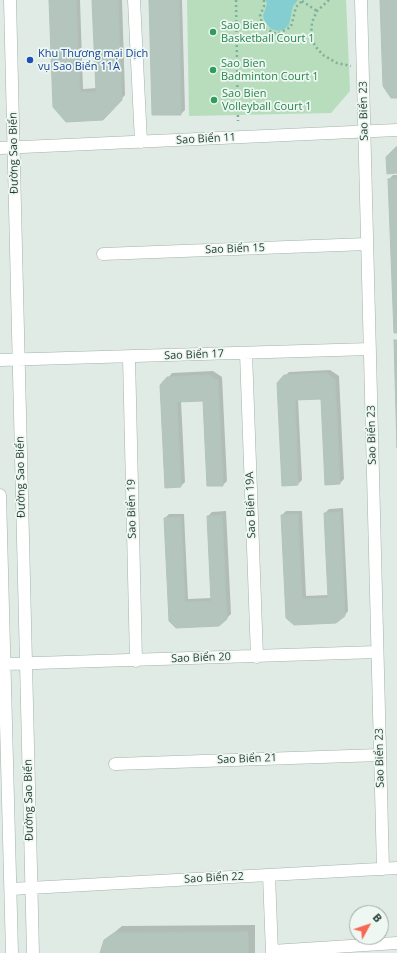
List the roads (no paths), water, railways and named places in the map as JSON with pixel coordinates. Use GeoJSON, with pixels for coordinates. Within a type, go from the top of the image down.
{"type":"FeatureCollection","features":[{"type":"Feature","properties":{"kind":"street","name":"Đường Sao Biển"},"geometry":{"type":"LineString","coordinates":[[10,0],[33,953]]}},
{"type":"Feature","properties":{"kind":"street"},"geometry":{"type":"LineString","coordinates":[[134,0],[140,142]]}},
{"type":"Feature","properties":{"kind":"street","name":"Sao Biển 23"},"geometry":{"type":"LineString","coordinates":[[361,0],[383,869]]}},
{"type":"Feature","properties":{"kind":"street","name":"Sao Biển 11"},"geometry":{"type":"LineString","coordinates":[[0,148],[397,130]]}},
{"type":"Feature","properties":{"kind":"street","name":"Sao Biển 15"},"geometry":{"type":"LineString","coordinates":[[103,254],[367,244]]}},
{"type":"Feature","properties":{"kind":"street","name":"Sao Biển 17"},"geometry":{"type":"LineString","coordinates":[[0,360],[370,350]]}},
{"type":"Feature","properties":{"kind":"street","name":"Sao Biển 19A"},"geometry":{"type":"LineString","coordinates":[[246,353],[256,656]]}},
{"type":"Feature","properties":{"kind":"street","name":"Sao Biển 19"},"geometry":{"type":"LineString","coordinates":[[129,356],[136,661]]}},
{"type":"Feature","properties":{"kind":"street","name":"Đường Sao Biển"},"geometry":{"type":"LineString","coordinates":[[0,495],[12,953]]}},
{"type":"Feature","properties":{"kind":"street","name":"Sao Biển 20"},"geometry":{"type":"LineString","coordinates":[[5,664],[136,661],[377,652]]}},
{"type":"Feature","properties":{"kind":"street","name":"Sao Biển 21"},"geometry":{"type":"LineString","coordinates":[[115,764],[380,755]]}},
{"type":"Feature","properties":{"kind":"street","name":"Sao Biển 22"},"geometry":{"type":"LineString","coordinates":[[11,889],[397,868]]}},
{"type":"Feature","properties":{"kind":"street"},"geometry":{"type":"LineString","coordinates":[[269,875],[272,952],[397,943]]}},
{"type":"Feature","properties":{"kind":"water"},"geometry":{"type":"Polygon","coordinates":[[[266,0],[298,0],[293,6],[289,25],[283,30],[278,31],[271,29],[265,22],[263,16],[267,4],[266,0]]]}},
{"type":"Feature","properties":{"kind":"place","name":"Sao Bien Basketball Court 1"},"geometry":{"type":"Point","coordinates":[213,32]}},
{"type":"Feature","properties":{"kind":"place","name":"Khu Thương mại Dịch vụ Sao Biển 11A"},"geometry":{"type":"Point","coordinates":[30,60]}},
{"type":"Feature","properties":{"kind":"place","name":"Sao Bien Badminton Court 1"},"geometry":{"type":"Point","coordinates":[213,70]}},
{"type":"Feature","properties":{"kind":"place","name":"Sao Bien Volleyball Court 1"},"geometry":{"type":"Point","coordinates":[214,100]}}]}
